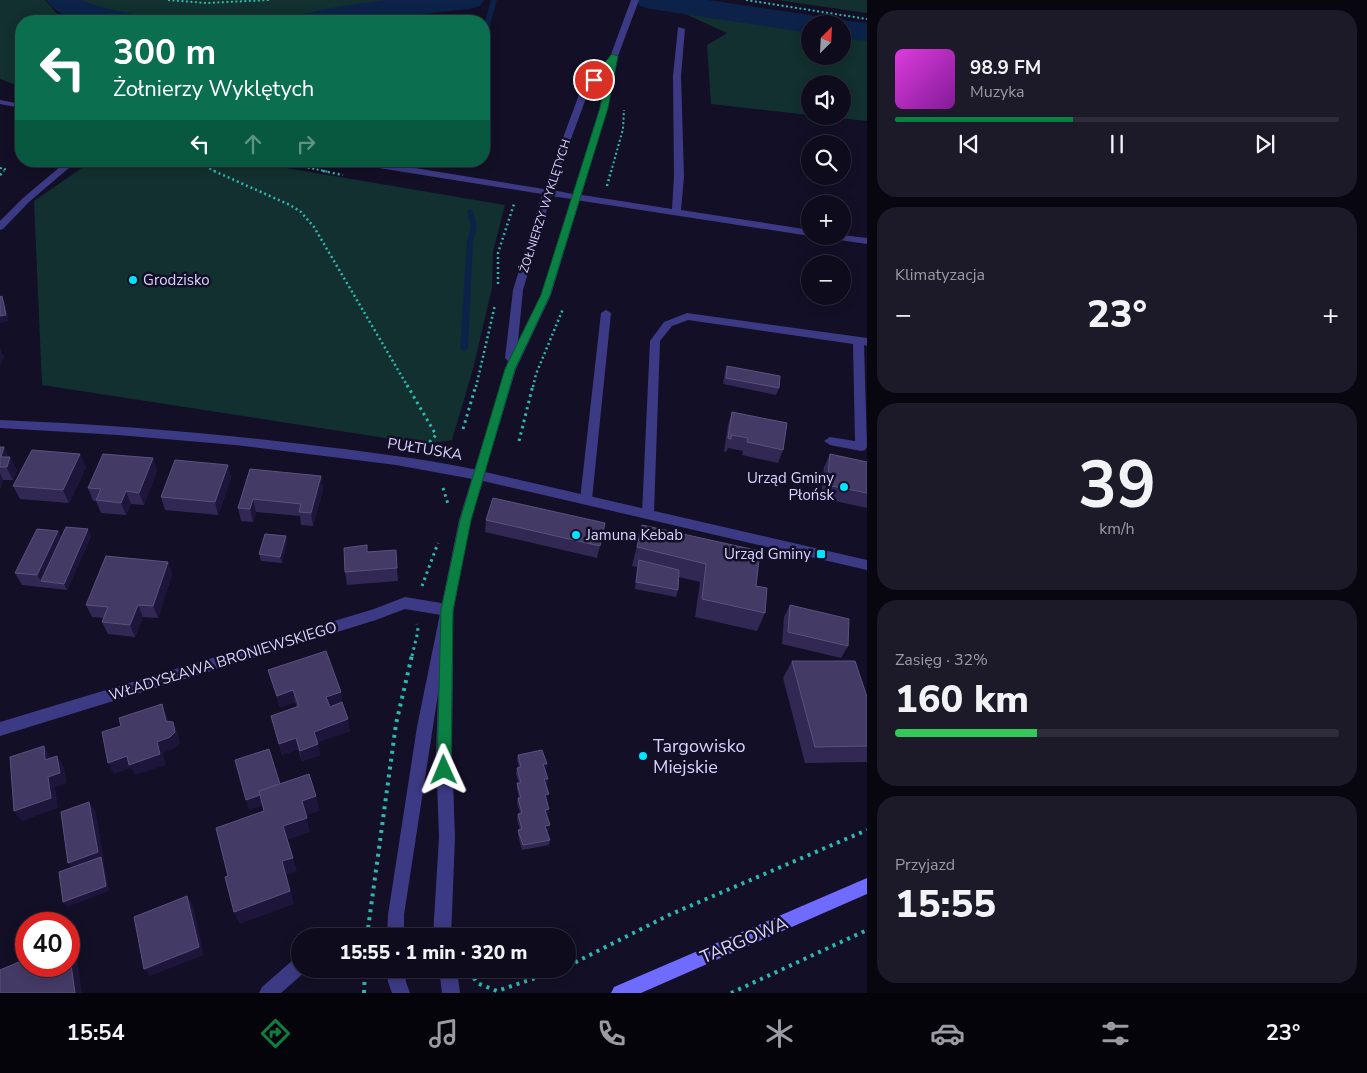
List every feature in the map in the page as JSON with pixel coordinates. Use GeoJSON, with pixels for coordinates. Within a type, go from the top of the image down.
{"type":"FeatureCollection","features":[{"type":"Feature","properties":{"kind":"main road","name":"TARGOWA"},"geometry":{"type":"LineString","coordinates":[[620,993],[867,886]]}},
{"type":"Feature","properties":{"kind":"street","name":"ŻOŁNIERZY WYKLĘTYCH"},"geometry":{"type":"LineString","coordinates":[[395,928],[424,727],[465,520],[510,369],[546,295],[604,108],[614,56],[635,0]]}},
{"type":"Feature","properties":{"kind":"street"},"geometry":{"type":"LineString","coordinates":[[676,213],[679,177],[676,76],[681,30]]}},
{"type":"Feature","properties":{"kind":"street","name":"ŻOŁNIERZY WYKLĘTYCH"},"geometry":{"type":"LineString","coordinates":[[510,369],[518,290],[547,192],[584,92],[614,56]]}},
{"type":"Feature","properties":{"kind":"street"},"geometry":{"type":"LineString","coordinates":[[0,102],[15,105]]}},
{"type":"Feature","properties":{"kind":"street"},"geometry":{"type":"LineString","coordinates":[[0,227],[26,200],[66,167]]}},
{"type":"Feature","properties":{"kind":"street"},"geometry":{"type":"LineString","coordinates":[[391,167],[801,233]]}},
{"type":"Feature","properties":{"kind":"street"},"geometry":{"type":"LineString","coordinates":[[851,239],[867,241]]}},
{"type":"Feature","properties":{"kind":"street"},"geometry":{"type":"LineString","coordinates":[[586,498],[606,313]]}},
{"type":"Feature","properties":{"kind":"street"},"geometry":{"type":"LineString","coordinates":[[648,513],[655,341],[668,324],[687,316],[862,341],[861,447],[830,441]]}},
{"type":"Feature","properties":{"kind":"street","name":"PUŁTUSKA"},"geometry":{"type":"LineString","coordinates":[[0,424],[145,431],[418,464],[586,498],[867,565]]}},
{"type":"Feature","properties":{"kind":"street","name":"WŁADYSŁAWA BRONIEWSKIEGO"},"geometry":{"type":"LineString","coordinates":[[0,729],[405,604],[447,610]]}},
{"type":"Feature","properties":{"kind":"street","name":"ŻOŁNIERZY WYKLĘTYCH"},"geometry":{"type":"LineString","coordinates":[[442,928],[447,837],[444,754],[447,610]]}},
{"type":"Feature","properties":{"kind":"street"},"geometry":{"type":"LineString","coordinates":[[268,993],[291,973]]}},
{"type":"Feature","properties":{"kind":"street"},"geometry":{"type":"LineString","coordinates":[[397,978],[401,993]]}},
{"type":"Feature","properties":{"kind":"street"},"geometry":{"type":"LineString","coordinates":[[449,978],[451,993]]}},
{"type":"Feature","properties":{"kind":"path"},"geometry":{"type":"LineString","coordinates":[[168,0],[206,3],[269,0]]}},
{"type":"Feature","properties":{"kind":"path"},"geometry":{"type":"LineString","coordinates":[[746,0],[867,19]]}},
{"type":"Feature","properties":{"kind":"path"},"geometry":{"type":"LineString","coordinates":[[206,167],[301,212],[314,227],[436,435],[421,449]]}},
{"type":"Feature","properties":{"kind":"path"},"geometry":{"type":"LineString","coordinates":[[307,167],[347,175]]}},
{"type":"Feature","properties":{"kind":"path"},"geometry":{"type":"LineString","coordinates":[[0,168],[5,169],[0,175]]}},
{"type":"Feature","properties":{"kind":"path"},"geometry":{"type":"LineString","coordinates":[[498,289],[498,253],[514,204],[510,202]]}},
{"type":"Feature","properties":{"kind":"path"},"geometry":{"type":"LineString","coordinates":[[463,429],[481,370],[496,298]]}},
{"type":"Feature","properties":{"kind":"path"},"geometry":{"type":"LineString","coordinates":[[519,441],[536,374],[566,301]]}},
{"type":"Feature","properties":{"kind":"path"},"geometry":{"type":"LineString","coordinates":[[440,485],[446,492],[448,510]]}},
{"type":"Feature","properties":{"kind":"path"},"geometry":{"type":"LineString","coordinates":[[368,928],[396,724],[418,631],[415,605],[438,542]]}},
{"type":"Feature","properties":{"kind":"path"},"geometry":{"type":"LineString","coordinates":[[576,962],[669,915],[867,830]]}},
{"type":"Feature","properties":{"kind":"path"},"geometry":{"type":"LineString","coordinates":[[731,993],[867,930]]}},
{"type":"Feature","properties":{"kind":"path"},"geometry":{"type":"LineString","coordinates":[[364,993],[365,978]]}},
{"type":"Feature","properties":{"kind":"path"},"geometry":{"type":"LineString","coordinates":[[474,978],[477,983],[497,991],[535,978]]}},
{"type":"Feature","properties":{"kind":"green space"},"geometry":{"type":"Polygon","coordinates":[[[0,0],[45,0],[58,15],[15,15],[15,85],[0,79],[0,0]]]}},
{"type":"Feature","properties":{"kind":"green space"},"geometry":{"type":"Polygon","coordinates":[[[76,0],[438,0],[298,15],[136,15],[80,4],[76,0]]]}},
{"type":"Feature","properties":{"kind":"green space"},"geometry":{"type":"Polygon","coordinates":[[[777,0],[867,0],[867,13],[777,0]]]}},
{"type":"Feature","properties":{"kind":"green space"},"geometry":{"type":"Polygon","coordinates":[[[681,12],[801,29],[801,65],[851,65],[851,35],[867,37],[867,121],[851,119],[851,75],[801,75],[801,114],[711,104],[707,45],[727,33],[681,12]]]}},
{"type":"Feature","properties":{"kind":"green space"},"geometry":{"type":"Polygon","coordinates":[[[83,167],[280,167],[505,205],[493,252],[492,288],[473,369],[452,440],[424,444],[42,385],[34,201],[83,167]]]}},
{"type":"Feature","properties":{"kind":"building"},"geometry":{"type":"Polygon","coordinates":[[[2,296],[6,315],[0,316],[0,297],[2,296]]]}},
{"type":"Feature","properties":{"kind":"building"},"geometry":{"type":"Polygon","coordinates":[[[727,366],[780,376],[779,388],[726,378],[727,366]]]}},
{"type":"Feature","properties":{"kind":"building"},"geometry":{"type":"Polygon","coordinates":[[[732,412],[787,423],[783,450],[747,442],[748,438],[731,435],[731,439],[728,438],[732,412]]]}},
{"type":"Feature","properties":{"kind":"building"},"geometry":{"type":"Polygon","coordinates":[[[0,447],[4,447],[1,457],[10,457],[7,467],[0,467],[0,447]]]}},
{"type":"Feature","properties":{"kind":"building"},"geometry":{"type":"Polygon","coordinates":[[[32,450],[80,454],[63,490],[13,486],[32,450]]]}},
{"type":"Feature","properties":{"kind":"building"},"geometry":{"type":"Polygon","coordinates":[[[103,454],[153,458],[139,493],[126,491],[121,503],[96,500],[101,489],[88,488],[103,454]]]}},
{"type":"Feature","properties":{"kind":"building"},"geometry":{"type":"Polygon","coordinates":[[[830,454],[867,462],[867,493],[827,485],[830,454]]]}},
{"type":"Feature","properties":{"kind":"building"},"geometry":{"type":"Polygon","coordinates":[[[175,460],[228,465],[215,502],[161,497],[175,460]]]}},
{"type":"Feature","properties":{"kind":"building"},"geometry":{"type":"Polygon","coordinates":[[[250,469],[321,476],[311,513],[299,512],[301,504],[253,499],[250,509],[238,508],[250,469]]]}},
{"type":"Feature","properties":{"kind":"building"},"geometry":{"type":"Polygon","coordinates":[[[493,498],[605,523],[600,546],[486,520],[493,498]]]}},
{"type":"Feature","properties":{"kind":"building"},"geometry":{"type":"Polygon","coordinates":[[[642,525],[760,551],[756,586],[767,588],[765,613],[702,599],[706,564],[637,547],[642,525]]]}},
{"type":"Feature","properties":{"kind":"building"},"geometry":{"type":"Polygon","coordinates":[[[66,527],[88,529],[64,584],[41,581],[66,527]]]}},
{"type":"Feature","properties":{"kind":"building"},"geometry":{"type":"Polygon","coordinates":[[[37,529],[58,531],[37,575],[15,573],[37,529]]]}},
{"type":"Feature","properties":{"kind":"building"},"geometry":{"type":"Polygon","coordinates":[[[265,534],[286,536],[280,557],[259,554],[265,534]]]}},
{"type":"Feature","properties":{"kind":"building"},"geometry":{"type":"Polygon","coordinates":[[[367,545],[367,552],[396,550],[397,568],[345,572],[344,548],[367,545]]]}},
{"type":"Feature","properties":{"kind":"building"},"geometry":{"type":"Polygon","coordinates":[[[106,556],[168,562],[153,606],[138,605],[130,625],[102,622],[108,607],[86,605],[106,556]]]}},
{"type":"Feature","properties":{"kind":"building"},"geometry":{"type":"Polygon","coordinates":[[[639,560],[679,570],[678,590],[636,582],[639,560]]]}},
{"type":"Feature","properties":{"kind":"building"},"geometry":{"type":"Polygon","coordinates":[[[790,605],[849,619],[848,646],[788,632],[790,605]]]}},
{"type":"Feature","properties":{"kind":"building"},"geometry":{"type":"Polygon","coordinates":[[[326,651],[341,692],[326,697],[330,707],[342,702],[348,719],[314,732],[318,744],[300,751],[296,738],[279,744],[271,716],[299,706],[293,690],[277,696],[268,670],[326,651]]]}},
{"type":"Feature","properties":{"kind":"building"},"geometry":{"type":"Polygon","coordinates":[[[792,661],[855,661],[867,697],[867,746],[815,747],[792,661]]]}},
{"type":"Feature","properties":{"kind":"building"},"geometry":{"type":"Polygon","coordinates":[[[162,704],[166,721],[173,722],[175,732],[170,737],[157,742],[160,754],[129,765],[127,756],[108,763],[102,732],[121,726],[119,718],[162,704]]]}},
{"type":"Feature","properties":{"kind":"building"},"geometry":{"type":"Polygon","coordinates":[[[44,746],[45,760],[57,756],[60,773],[48,777],[51,798],[14,811],[10,757],[44,746]]]}},
{"type":"Feature","properties":{"kind":"building"},"geometry":{"type":"Polygon","coordinates":[[[269,749],[280,784],[259,791],[260,795],[246,800],[235,760],[269,749]]]}},
{"type":"Feature","properties":{"kind":"building"},"geometry":{"type":"Polygon","coordinates":[[[542,750],[547,764],[543,764],[548,779],[544,779],[549,794],[545,795],[549,809],[545,810],[550,825],[545,826],[550,840],[523,845],[518,830],[522,829],[518,814],[522,813],[518,798],[521,798],[517,783],[521,783],[517,768],[521,767],[518,755],[542,750]]]}},
{"type":"Feature","properties":{"kind":"building"},"geometry":{"type":"Polygon","coordinates":[[[309,774],[316,796],[302,801],[307,818],[283,826],[293,858],[282,861],[290,891],[234,912],[225,877],[228,876],[216,828],[264,811],[259,791],[309,774]]]}},
{"type":"Feature","properties":{"kind":"building"},"geometry":{"type":"Polygon","coordinates":[[[89,802],[98,852],[68,863],[61,812],[89,802]]]}},
{"type":"Feature","properties":{"kind":"building"},"geometry":{"type":"Polygon","coordinates":[[[101,857],[106,886],[63,902],[59,872],[101,857]]]}},
{"type":"Feature","properties":{"kind":"building"},"geometry":{"type":"Polygon","coordinates":[[[187,896],[199,947],[144,969],[134,917],[187,896]]]}},
{"type":"Feature","properties":{"kind":"building"},"geometry":{"type":"Polygon","coordinates":[[[15,964],[15,977],[73,977],[75,993],[0,993],[0,970],[15,964]]]}},
{"type":"Feature","properties":{"kind":"waterway"},"geometry":{"type":"LineString","coordinates":[[60,0],[76,9],[97,15]]}},
{"type":"Feature","properties":{"kind":"waterway"},"geometry":{"type":"LineString","coordinates":[[341,15],[470,0]]}},
{"type":"Feature","properties":{"kind":"waterway"},"geometry":{"type":"LineString","coordinates":[[490,15],[494,0]]}},
{"type":"Feature","properties":{"kind":"waterway"},"geometry":{"type":"LineString","coordinates":[[650,0],[801,23]]}},
{"type":"Feature","properties":{"kind":"waterway"},"geometry":{"type":"LineString","coordinates":[[851,30],[867,32]]}},
{"type":"Feature","properties":{"kind":"waterway"},"geometry":{"type":"LineString","coordinates":[[464,348],[470,241],[474,227],[470,211]]}},
{"type":"Feature","properties":{"kind":"place","name":"Grodzisko"},"geometry":{"type":"Point","coordinates":[133,280]}},
{"type":"Feature","properties":{"kind":"place","name":"Urząd Gminy Płońsk"},"geometry":{"type":"Point","coordinates":[844,487]}},
{"type":"Feature","properties":{"kind":"place","name":"Jamuna Kebab"},"geometry":{"type":"Point","coordinates":[576,535]}},
{"type":"Feature","properties":{"kind":"place","name":"Urząd Gminy"},"geometry":{"type":"Point","coordinates":[821,554]}},
{"type":"Feature","properties":{"kind":"place","name":"Targowisko Miejskie"},"geometry":{"type":"Point","coordinates":[643,756]}},
{"type":"Feature","properties":{"kind":"route"},"geometry":{"type":"LineString","coordinates":[[444,770],[447,610],[465,520],[510,369],[546,295],[604,108],[614,56],[594,80]]}}]}
